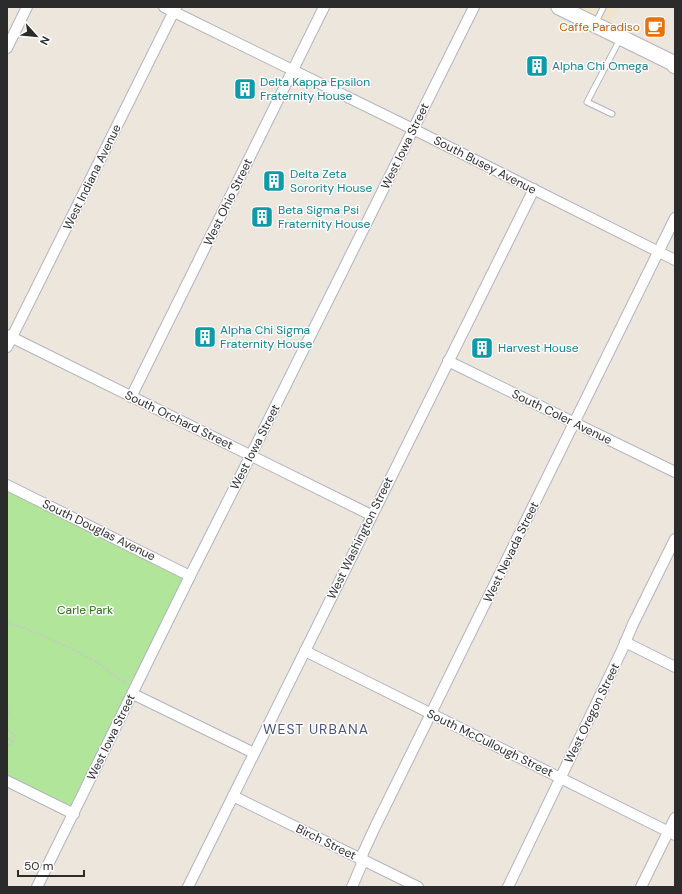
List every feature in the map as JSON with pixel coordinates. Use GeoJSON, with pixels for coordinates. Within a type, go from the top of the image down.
{"type":"FeatureCollection","features":[{"type":"Feature","properties":{"kind":"main road"},"geometry":{"type":"LineString","coordinates":[[558,7],[674,63]]}},
{"type":"Feature","properties":{"kind":"street"},"geometry":{"type":"LineString","coordinates":[[7,48],[27,7]]}},
{"type":"Feature","properties":{"kind":"street","name":"West Ohio Street"},"geometry":{"type":"LineString","coordinates":[[131,396],[324,7]]}},
{"type":"Feature","properties":{"kind":"street","name":"West Iowa Street"},"geometry":{"type":"LineString","coordinates":[[37,887],[190,576],[474,7]]}},
{"type":"Feature","properties":{"kind":"street","name":"South Busey Avenue"},"geometry":{"type":"LineString","coordinates":[[171,9],[675,260]]}},
{"type":"Feature","properties":{"kind":"street","name":"West Indiana Avenue"},"geometry":{"type":"LineString","coordinates":[[9,340],[171,9]]}},
{"type":"Feature","properties":{"kind":"street","name":"West Washington Street"},"geometry":{"type":"LineString","coordinates":[[188,887],[371,515],[534,189]]}},
{"type":"Feature","properties":{"kind":"street","name":"West Nevada Street"},"geometry":{"type":"LineString","coordinates":[[352,887],[362,866],[364,853],[376,825],[430,713],[575,423],[675,218]]}},
{"type":"Feature","properties":{"kind":"street","name":"South Orchard Street"},"geometry":{"type":"LineString","coordinates":[[9,340],[131,396],[371,515]]}},
{"type":"Feature","properties":{"kind":"street","name":"South Coler Avenue"},"geometry":{"type":"LineString","coordinates":[[448,361],[675,472]]}},
{"type":"Feature","properties":{"kind":"street","name":"South Douglas Avenue"},"geometry":{"type":"LineString","coordinates":[[7,485],[190,576]]}},
{"type":"Feature","properties":{"kind":"street","name":"West Oregon Street"},"geometry":{"type":"LineString","coordinates":[[508,887],[675,539]]}},
{"type":"Feature","properties":{"kind":"street"},"geometry":{"type":"LineString","coordinates":[[626,642],[675,667]]}},
{"type":"Feature","properties":{"kind":"street","name":"South McCullough Street"},"geometry":{"type":"LineString","coordinates":[[305,650],[672,833]]}},
{"type":"Feature","properties":{"kind":"street"},"geometry":{"type":"LineString","coordinates":[[133,694],[254,754]]}},
{"type":"Feature","properties":{"kind":"street"},"geometry":{"type":"LineString","coordinates":[[7,780],[74,814]]}},
{"type":"Feature","properties":{"kind":"street","name":"Birch Street"},"geometry":{"type":"LineString","coordinates":[[233,796],[418,887]]}},
{"type":"Feature","properties":{"kind":"street"},"geometry":{"type":"LineString","coordinates":[[642,887],[672,833],[675,818]]}},
{"type":"Feature","properties":{"kind":"lane"},"geometry":{"type":"LineString","coordinates":[[595,25],[603,8]]}},
{"type":"Feature","properties":{"kind":"lane"},"geometry":{"type":"LineString","coordinates":[[612,114],[587,102],[621,38]]}},
{"type":"Feature","properties":{"kind":"path"},"geometry":{"type":"LineString","coordinates":[[7,623],[21,627],[64,645],[97,662],[127,684]]}},
{"type":"Feature","properties":{"kind":"path"},"geometry":{"type":"LineString","coordinates":[[7,704],[10,710],[7,716]]}},
{"type":"Feature","properties":{"kind":"path"},"geometry":{"type":"LineString","coordinates":[[7,729],[16,734],[13,741],[7,746]]}},
{"type":"Feature","properties":{"kind":"path"},"geometry":{"type":"LineString","coordinates":[[7,738],[13,741]]}},
{"type":"Feature","properties":{"kind":"shaded area"},"geometry":{"type":"Polygon","coordinates":[[[579,7],[619,7],[611,23],[579,7]]]}},
{"type":"Feature","properties":{"kind":"green space","name":"Carle Park"},"geometry":{"type":"Polygon","coordinates":[[[7,485],[190,576],[72,807],[7,775],[7,485]]]}},
{"type":"Feature","properties":{"kind":"place","name":"Caffe Paradiso"},"geometry":{"type":"Point","coordinates":[655,27]}},
{"type":"Feature","properties":{"kind":"place","name":"Alpha Chi Omega"},"geometry":{"type":"Point","coordinates":[537,66]}},
{"type":"Feature","properties":{"kind":"place","name":"Delta Kappa Epsilon Fraternity House"},"geometry":{"type":"Point","coordinates":[245,89]}},
{"type":"Feature","properties":{"kind":"place","name":"Delta Zeta Sorority House"},"geometry":{"type":"Point","coordinates":[274,181]}},
{"type":"Feature","properties":{"kind":"place","name":"Beta Sigma Psi Fraternity House"},"geometry":{"type":"Point","coordinates":[262,217]}},
{"type":"Feature","properties":{"kind":"place","name":"Alpha Chi Sigma Fraternity House"},"geometry":{"type":"Point","coordinates":[205,337]}},
{"type":"Feature","properties":{"kind":"place","name":"Harvest House"},"geometry":{"type":"Point","coordinates":[482,348]}},
{"type":"Feature","properties":{"kind":"district","name":"WEST URBANA"},"geometry":{"type":"Point","coordinates":[316,729]}}]}
